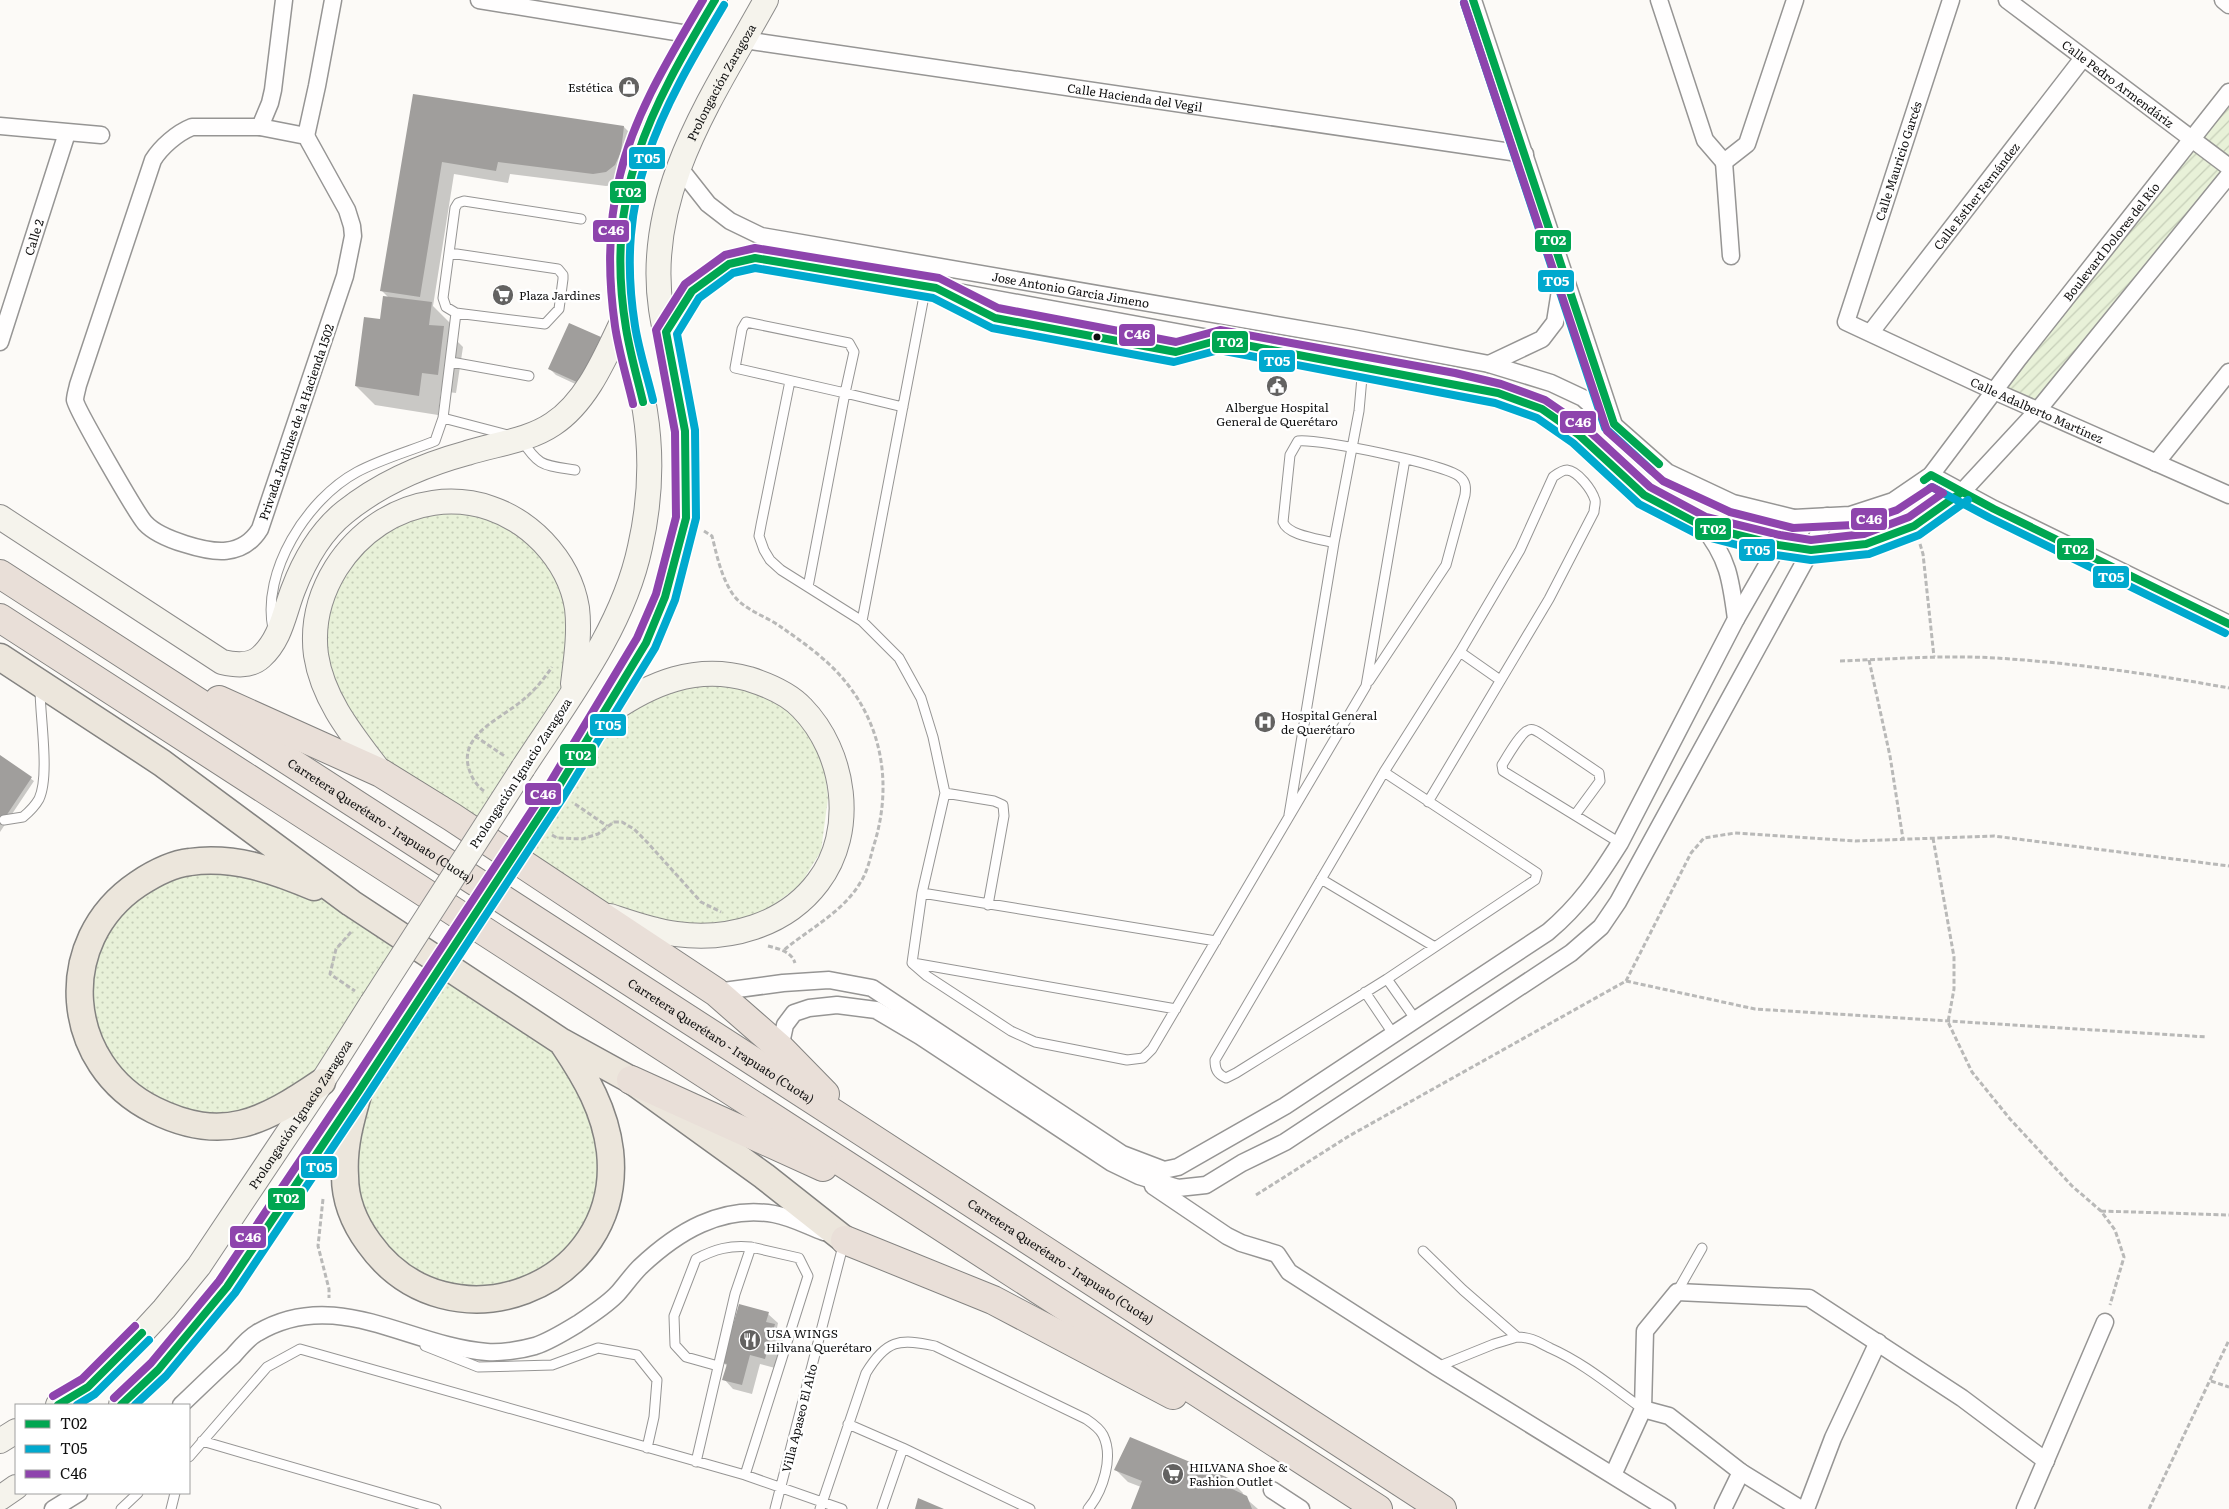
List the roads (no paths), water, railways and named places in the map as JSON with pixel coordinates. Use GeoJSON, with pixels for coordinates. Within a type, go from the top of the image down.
{"type":"FeatureCollection","features":[{"type":"Feature","properties":{"kind":"highway","name":"Carretera Querétaro - Irapuato (Cuota)"},"geometry":{"type":"LineString","coordinates":[[0,574],[1442,1509]]}},
{"type":"Feature","properties":{"kind":"highway"},"geometry":{"type":"LineString","coordinates":[[0,618],[1378,1509]]}},
{"type":"Feature","properties":{"kind":"highway"},"geometry":{"type":"LineString","coordinates":[[134,661],[380,773],[452,817],[716,992],[780,1048],[858,1129]]}},
{"type":"Feature","properties":{"kind":"highway"},"geometry":{"type":"LineString","coordinates":[[630,1080],[908,1206]]}},
{"type":"Feature","properties":{"kind":"highway"},"geometry":{"type":"LineString","coordinates":[[844,1240],[993,1300],[1341,1484]]}},
{"type":"Feature","properties":{"kind":"main road"},"geometry":{"type":"LineString","coordinates":[[694,35],[715,0]]}},
{"type":"Feature","properties":{"kind":"main road","name":"Prolongación Zaragoza"},"geometry":{"type":"LineString","coordinates":[[678,166],[700,119],[766,0]]}},
{"type":"Feature","properties":{"kind":"main road","name":"Prolongación Ignacio Zaragoza"},"geometry":{"type":"LineString","coordinates":[[60,1404],[88,1387],[118,1359],[164,1309],[198,1266],[322,1082],[572,693],[615,618],[635,568],[643,528],[649,479],[649,441],[645,410],[624,318],[622,236],[624,204],[641,142],[694,35]]}},
{"type":"Feature","properties":{"kind":"main road"},"geometry":{"type":"LineString","coordinates":[[122,1404],[158,1370],[227,1287],[359,1091],[556,791],[646,643],[656,622],[674,570],[686,518],[688,488],[685,431],[659,288],[660,242],[665,211],[678,166]]}},
{"type":"Feature","properties":{"kind":"main road"},"geometry":{"type":"LineString","coordinates":[[0,517],[222,662],[241,666],[260,659],[276,639],[293,590],[305,564],[321,537],[342,514],[366,495],[394,479],[466,453],[520,439],[554,424],[579,399],[606,356],[624,318]]}},
{"type":"Feature","properties":{"kind":"main road"},"geometry":{"type":"LineString","coordinates":[[380,773],[335,708],[316,655],[316,618],[330,578],[353,545],[383,520],[403,510],[442,501],[481,505],[504,514],[521,524],[536,535],[551,551],[564,569],[577,608],[577,647],[572,693]]}},
{"type":"Feature","properties":{"kind":"main road"},"geometry":{"type":"LineString","coordinates":[[0,657],[162,762],[350,903],[562,1042],[630,1080],[764,1176],[844,1240]]}},
{"type":"Feature","properties":{"kind":"main road"},"geometry":{"type":"LineString","coordinates":[[589,909],[674,934],[720,935],[744,931],[766,923],[804,898],[819,881],[837,841],[842,814],[836,768],[828,745],[818,726],[801,707],[786,695],[766,684],[723,674],[684,675],[665,681],[625,701],[602,717]]}},
{"type":"Feature","properties":{"kind":"main road"},"geometry":{"type":"LineString","coordinates":[[322,1082],[299,1098],[263,1117],[246,1123],[224,1127],[205,1128],[183,1122],[145,1106],[112,1078],[99,1062],[88,1042],[79,1004],[82,962],[97,927],[118,899],[158,872],[188,862],[227,860],[246,863],[292,878],[350,903]]}},
{"type":"Feature","properties":{"kind":"main road"},"geometry":{"type":"LineString","coordinates":[[359,1091],[346,1140],[344,1177],[347,1198],[355,1218],[373,1249],[386,1264],[403,1276],[441,1294],[464,1299],[507,1296],[546,1280],[580,1254],[601,1220],[608,1198],[610,1151],[599,1104],[588,1082],[562,1042]]}},
{"type":"Feature","properties":{"kind":"main road"},"geometry":{"type":"LineString","coordinates":[[0,1441],[15,1432]]}},
{"type":"Feature","properties":{"kind":"main road"},"geometry":{"type":"LineString","coordinates":[[0,1498],[15,1488]]}},
{"type":"Feature","properties":{"kind":"street"},"geometry":{"type":"LineString","coordinates":[[260,127],[268,109],[272,90],[284,0]]}},
{"type":"Feature","properties":{"kind":"street"},"geometry":{"type":"LineString","coordinates":[[306,136],[333,0]]}},
{"type":"Feature","properties":{"kind":"street"},"geometry":{"type":"LineString","coordinates":[[480,0],[694,35]]}},
{"type":"Feature","properties":{"kind":"street"},"geometry":{"type":"LineString","coordinates":[[1472,0],[1614,424]]}},
{"type":"Feature","properties":{"kind":"street"},"geometry":{"type":"LineString","coordinates":[[1659,0],[1705,140],[1724,162],[1731,256]]}},
{"type":"Feature","properties":{"kind":"street"},"geometry":{"type":"LineString","coordinates":[[1724,162],[1747,144],[1795,0]]}},
{"type":"Feature","properties":{"kind":"street","name":"Calle Mauricio Garcés"},"geometry":{"type":"LineString","coordinates":[[1846,322],[1951,0]]}},
{"type":"Feature","properties":{"kind":"street","name":"Calle Pedro Armendáriz"},"geometry":{"type":"LineString","coordinates":[[2008,0],[2229,167]]}},
{"type":"Feature","properties":{"kind":"street"},"geometry":{"type":"LineString","coordinates":[[2223,0],[2229,5]]}},
{"type":"Feature","properties":{"kind":"street","name":"Calle Hacienda del Vegil"},"geometry":{"type":"LineString","coordinates":[[744,40],[1525,154]]}},
{"type":"Feature","properties":{"kind":"street","name":"Calle Esther Fernández"},"geometry":{"type":"LineString","coordinates":[[1871,332],[2083,58]]}},
{"type":"Feature","properties":{"kind":"street","name":"Boulevard Dolores del Río"},"geometry":{"type":"LineString","coordinates":[[1794,518],[1850,515],[1893,501],[1932,475],[1994,391],[2229,92]]}},
{"type":"Feature","properties":{"kind":"street"},"geometry":{"type":"LineString","coordinates":[[0,126],[101,135]]}},
{"type":"Feature","properties":{"kind":"street","name":"Privada Jardines de la Hacienda 1502"},"geometry":{"type":"LineString","coordinates":[[260,127],[306,136],[348,210],[353,236],[347,269],[260,530],[248,543],[232,550],[218,552],[204,550],[172,540],[145,523],[85,422],[75,401],[78,385],[155,156],[160,148],[185,130],[192,128],[260,127]]}},
{"type":"Feature","properties":{"kind":"street","name":"Calle 2"},"geometry":{"type":"LineString","coordinates":[[0,342],[67,133]]}},
{"type":"Feature","properties":{"kind":"street","name":"Jose Antonio Garcia Jimeno"},"geometry":{"type":"LineString","coordinates":[[678,166],[708,204],[730,221],[762,236],[1352,338],[1489,364],[1551,383],[1583,398],[1667,472],[1733,503],[1794,518]]}},
{"type":"Feature","properties":{"kind":"street"},"geometry":{"type":"LineString","coordinates":[[1702,526],[1778,546],[1811,550],[1866,544],[1914,526],[1962,492],[2038,410],[2229,175]]}},
{"type":"Feature","properties":{"kind":"street"},"geometry":{"type":"LineString","coordinates":[[806,268],[808,244]]}},
{"type":"Feature","properties":{"kind":"street","name":"Jose Antonio Garcia Jimeno"},"geometry":{"type":"LineString","coordinates":[[666,332],[692,291],[729,264],[755,258],[1364,366],[1498,393],[1542,409],[1579,435],[1644,495],[1702,526]]}},
{"type":"Feature","properties":{"kind":"street"},"geometry":{"type":"LineString","coordinates":[[1489,364],[1542,339],[1555,322],[1563,276]]}},
{"type":"Feature","properties":{"kind":"street","name":"Calle Adalberto Martínez"},"geometry":{"type":"LineString","coordinates":[[1846,322],[1871,332],[1994,391],[2229,495]]}},
{"type":"Feature","properties":{"kind":"street"},"geometry":{"type":"LineString","coordinates":[[2156,463],[2229,372]]}},
{"type":"Feature","properties":{"kind":"street"},"geometry":{"type":"LineString","coordinates":[[1932,475],[1962,492],[2229,624]]}},
{"type":"Feature","properties":{"kind":"street"},"geometry":{"type":"LineString","coordinates":[[1122,1154],[1139,1176],[1178,1188],[1206,1185],[1242,1163],[1285,1142],[1571,953],[1601,926],[1618,902],[1811,550],[1827,516]]}},
{"type":"Feature","properties":{"kind":"street"},"geometry":{"type":"LineString","coordinates":[[716,992],[829,980],[872,988],[1122,1154],[1164,1170],[1178,1167],[1285,1106],[1548,932],[1571,913],[1620,843],[1736,619],[1794,518]]}},
{"type":"Feature","properties":{"kind":"street"},"geometry":{"type":"LineString","coordinates":[[1702,526],[1724,557],[1731,580],[1736,619]]}},
{"type":"Feature","properties":{"kind":"street"},"geometry":{"type":"LineString","coordinates":[[780,1048],[785,1025],[794,1013],[809,1008],[837,1005],[876,1010],[920,1036],[1112,1163],[1139,1176],[1228,1236],[1241,1243],[1277,1254],[1289,1272],[1437,1367],[1667,1509]]}},
{"type":"Feature","properties":{"kind":"street"},"geometry":{"type":"LineString","coordinates":[[182,1404],[256,1333],[281,1321],[310,1315],[330,1314],[353,1317],[465,1348],[488,1352],[513,1350],[536,1345],[564,1332],[590,1315],[616,1295],[639,1268],[672,1240],[704,1221],[747,1213],[775,1214],[844,1240]]}},
{"type":"Feature","properties":{"kind":"street"},"geometry":{"type":"LineString","coordinates":[[1613,1475],[1643,1409],[1645,1331],[1678,1292],[1809,1298],[1962,1398],[2046,1461]]}},
{"type":"Feature","properties":{"kind":"street"},"geometry":{"type":"LineString","coordinates":[[2025,1509],[2105,1322]]}},
{"type":"Feature","properties":{"kind":"street"},"geometry":{"type":"LineString","coordinates":[[1806,1509],[1833,1438],[1878,1342]]}},
{"type":"Feature","properties":{"kind":"street"},"geometry":{"type":"LineString","coordinates":[[1643,1409],[1669,1416],[1741,1472],[1801,1509]]}},
{"type":"Feature","properties":{"kind":"street"},"geometry":{"type":"LineString","coordinates":[[1723,1509],[1741,1472]]}},
{"type":"Feature","properties":{"kind":"street"},"geometry":{"type":"LineString","coordinates":[[1272,1490],[1301,1509]]}},
{"type":"Feature","properties":{"kind":"street"},"geometry":{"type":"LineString","coordinates":[[53,1509],[77,1494]]}},
{"type":"Feature","properties":{"kind":"lane"},"geometry":{"type":"LineString","coordinates":[[450,253],[554,267],[563,275],[559,308],[545,324],[456,313],[446,307],[443,298],[450,253],[453,213],[458,202],[464,201],[582,219]]}},
{"type":"Feature","properties":{"kind":"lane"},"geometry":{"type":"LineString","coordinates":[[862,621],[903,407],[931,288],[927,264]]}},
{"type":"Feature","properties":{"kind":"lane"},"geometry":{"type":"LineString","coordinates":[[276,639],[271,619],[270,597],[278,570],[298,528],[321,498],[356,472],[435,440],[443,418],[456,313]]}},
{"type":"Feature","properties":{"kind":"lane"},"geometry":{"type":"LineString","coordinates":[[808,586],[845,393],[854,352],[849,343],[746,322],[742,329],[735,368],[845,393],[903,407]]}},
{"type":"Feature","properties":{"kind":"lane"},"geometry":{"type":"LineString","coordinates":[[451,362],[529,376]]}},
{"type":"Feature","properties":{"kind":"lane"},"geometry":{"type":"LineString","coordinates":[[1288,820],[1334,543],[1359,411],[1364,366]]}},
{"type":"Feature","properties":{"kind":"lane"},"geometry":{"type":"LineString","coordinates":[[790,381],[759,536],[764,550],[770,560],[781,570],[862,621],[899,658],[921,698],[933,738],[945,793],[922,893],[912,963]]}},
{"type":"Feature","properties":{"kind":"lane"},"geometry":{"type":"LineString","coordinates":[[443,418],[520,439],[537,462],[575,470]]}},
{"type":"Feature","properties":{"kind":"lane"},"geometry":{"type":"LineString","coordinates":[[912,963],[927,976],[1011,1031],[1035,1042],[1127,1060],[1143,1058],[1152,1049],[1176,1009],[1366,686],[1446,565],[1465,495],[1464,481],[1454,473],[1405,459],[1352,448],[1298,440],[1290,455],[1283,522],[1285,527],[1291,532],[1334,543]]}},
{"type":"Feature","properties":{"kind":"lane"},"geometry":{"type":"LineString","coordinates":[[1366,686],[1405,459]]}},
{"type":"Feature","properties":{"kind":"lane"},"geometry":{"type":"LineString","coordinates":[[1384,772],[1428,802],[1537,873],[1536,880],[1387,978],[1236,1073],[1226,1078],[1220,1075],[1215,1068],[1215,1060],[1384,772],[1460,652],[1520,550],[1553,477],[1567,470],[1577,474],[1591,492],[1595,501],[1594,512],[1549,599],[1428,802]]}},
{"type":"Feature","properties":{"kind":"lane"},"geometry":{"type":"LineString","coordinates":[[1460,652],[1500,680]]}},
{"type":"Feature","properties":{"kind":"lane"},"geometry":{"type":"LineString","coordinates":[[4,820],[23,817],[39,798],[43,786],[44,756],[40,716],[40,683]]}},
{"type":"Feature","properties":{"kind":"lane"},"geometry":{"type":"LineString","coordinates":[[1575,815],[1600,781],[1599,773],[1540,733],[1528,730],[1523,734],[1502,765],[1501,768],[1505,773],[1620,843]]}},
{"type":"Feature","properties":{"kind":"lane"},"geometry":{"type":"LineString","coordinates":[[945,793],[994,801],[1003,805],[1004,816],[988,905]]}},
{"type":"Feature","properties":{"kind":"lane"},"geometry":{"type":"LineString","coordinates":[[1321,879],[1435,947]]}},
{"type":"Feature","properties":{"kind":"lane"},"geometry":{"type":"LineString","coordinates":[[922,893],[1216,941]]}},
{"type":"Feature","properties":{"kind":"lane"},"geometry":{"type":"LineString","coordinates":[[912,963],[1176,1009]]}},
{"type":"Feature","properties":{"kind":"lane"},"geometry":{"type":"LineString","coordinates":[[1387,978],[1416,1020]]}},
{"type":"Feature","properties":{"kind":"lane"},"geometry":{"type":"LineString","coordinates":[[1365,992],[1394,1035]]}},
{"type":"Feature","properties":{"kind":"lane","name":"Villa Apaseo El Alto"},"geometry":{"type":"LineString","coordinates":[[775,1509],[844,1240]]}},
{"type":"Feature","properties":{"kind":"lane"},"geometry":{"type":"LineString","coordinates":[[718,1366],[686,1357],[675,1345],[674,1316],[696,1259],[714,1250],[735,1246],[751,1247],[799,1258],[808,1276],[745,1476]]}},
{"type":"Feature","properties":{"kind":"lane"},"geometry":{"type":"LineString","coordinates":[[696,1462],[736,1294],[751,1247]]}},
{"type":"Feature","properties":{"kind":"lane"},"geometry":{"type":"LineString","coordinates":[[1678,1292],[1702,1248]]}},
{"type":"Feature","properties":{"kind":"lane"},"geometry":{"type":"LineString","coordinates":[[1423,1251],[1463,1290],[1517,1337]]}},
{"type":"Feature","properties":{"kind":"lane"},"geometry":{"type":"LineString","coordinates":[[353,1317],[478,1367],[552,1365],[598,1348],[637,1355],[658,1380],[654,1417],[647,1448]]}},
{"type":"Feature","properties":{"kind":"lane"},"geometry":{"type":"LineString","coordinates":[[1437,1367],[1517,1337],[1534,1338],[1564,1353],[1586,1367],[1643,1409]]}},
{"type":"Feature","properties":{"kind":"lane"},"geometry":{"type":"LineString","coordinates":[[821,1505],[866,1373],[876,1356],[890,1345],[910,1340],[935,1346],[1086,1419],[1103,1434],[1107,1450],[1104,1478],[1096,1500],[1088,1509]]}},
{"type":"Feature","properties":{"kind":"lane"},"geometry":{"type":"LineString","coordinates":[[190,1455],[267,1366],[300,1349],[781,1486],[821,1505],[842,1509]]}},
{"type":"Feature","properties":{"kind":"lane"},"geometry":{"type":"LineString","coordinates":[[848,1424],[903,1448],[1030,1509]]}},
{"type":"Feature","properties":{"kind":"lane"},"geometry":{"type":"LineString","coordinates":[[202,1441],[436,1509]]}},
{"type":"Feature","properties":{"kind":"lane"},"geometry":{"type":"LineString","coordinates":[[882,1509],[903,1448]]}},
{"type":"Feature","properties":{"kind":"lane"},"geometry":{"type":"LineString","coordinates":[[121,1509],[137,1494]]}},
{"type":"Feature","properties":{"kind":"lane"},"geometry":{"type":"LineString","coordinates":[[171,1509],[175,1494]]}},
{"type":"Feature","properties":{"kind":"place","name":"Estética"},"geometry":{"type":"Point","coordinates":[629,87]}},
{"type":"Feature","properties":{"kind":"place","name":"Plaza Jardines"},"geometry":{"type":"Point","coordinates":[503,295]}},
{"type":"Feature","properties":{"kind":"place","name":"Albergue Hospital General de Querétaro"},"geometry":{"type":"Point","coordinates":[1277,386]}},
{"type":"Feature","properties":{"kind":"place","name":"Hospital General de Querétaro"},"geometry":{"type":"Point","coordinates":[1265,722]}},
{"type":"Feature","properties":{"kind":"place","name":"USA WINGS Hilvana Querétaro"},"geometry":{"type":"Point","coordinates":[750,1340]}},
{"type":"Feature","properties":{"kind":"place","name":"HILVANA Shoe & Fashion Outlet"},"geometry":{"type":"Point","coordinates":[1173,1474]}}]}
